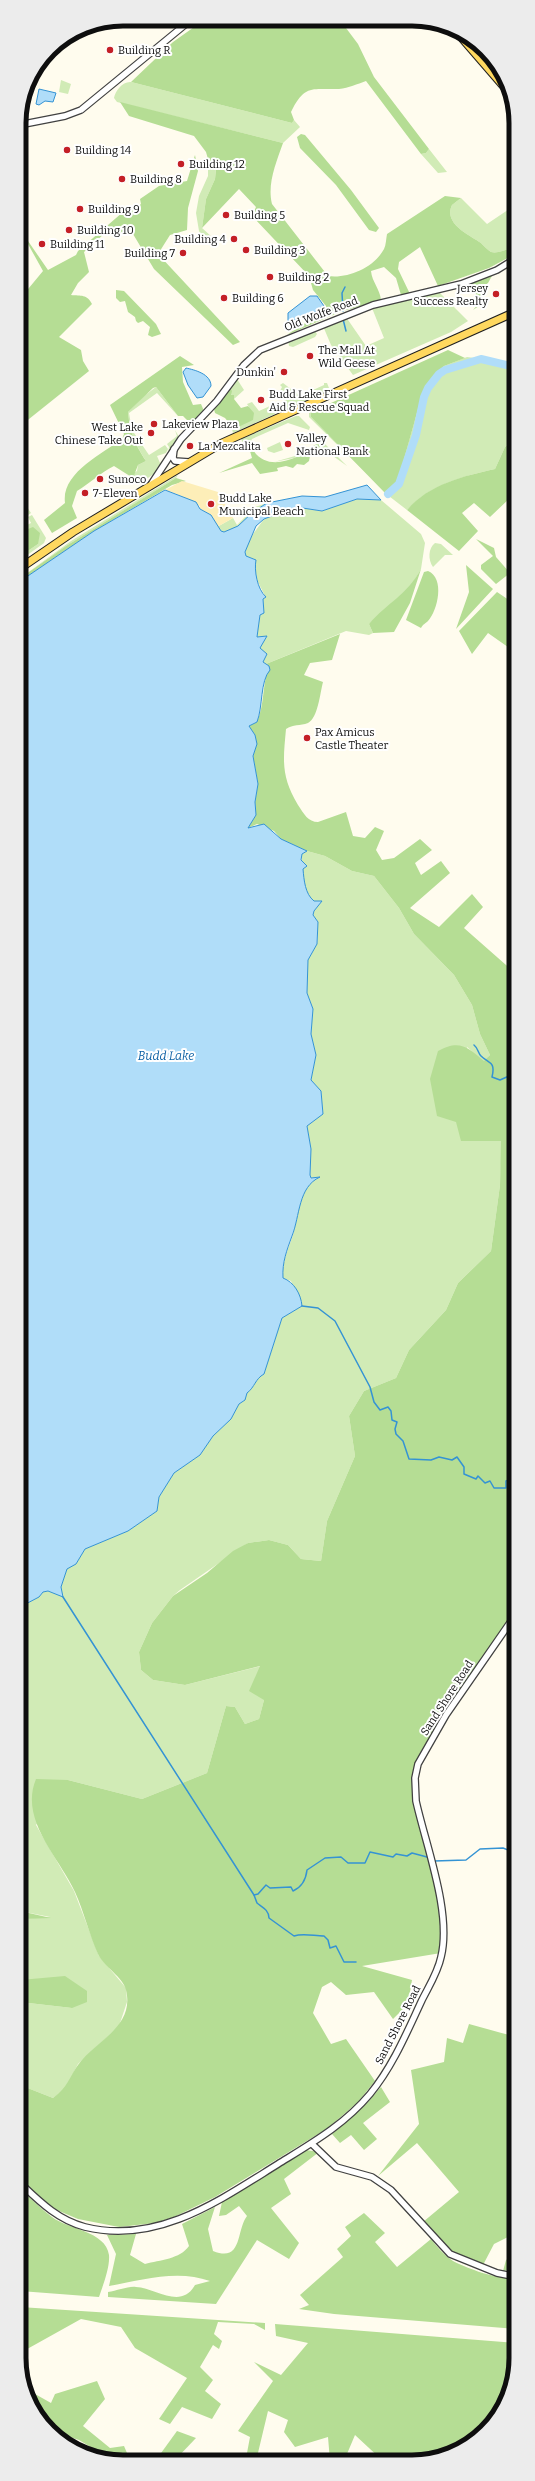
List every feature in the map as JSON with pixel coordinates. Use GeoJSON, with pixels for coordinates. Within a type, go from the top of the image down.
{"type":"FeatureCollection","features":[{"type":"Feature","properties":{"kind":"main road"},"geometry":{"type":"LineString","coordinates":[[466,42],[500,82]]}},
{"type":"Feature","properties":{"kind":"main road"},"geometry":{"type":"LineString","coordinates":[[26,564],[59,541],[189,462],[230,439],[509,315]]}},
{"type":"Feature","properties":{"kind":"street"},"geometry":{"type":"LineString","coordinates":[[26,124],[65,116],[81,110],[185,26]]}},
{"type":"Feature","properties":{"kind":"street","name":"Old Wolfe Road"},"geometry":{"type":"LineString","coordinates":[[150,486],[174,449],[217,401],[244,365],[264,347],[368,307],[461,284],[497,270],[509,263]]}},
{"type":"Feature","properties":{"kind":"street"},"geometry":{"type":"LineString","coordinates":[[174,449],[173,457],[175,462],[189,462]]}},
{"type":"Feature","properties":{"kind":"street","name":"Sand Shore Road"},"geometry":{"type":"LineString","coordinates":[[26,2189],[49,2210],[70,2222],[105,2230],[142,2230],[164,2225],[200,2211],[312,2144],[350,2115],[377,2085],[401,2045],[438,1968],[443,1944],[444,1924],[415,1793],[417,1768],[446,1715],[509,1624]]}},
{"type":"Feature","properties":{"kind":"street"},"geometry":{"type":"LineString","coordinates":[[312,2144],[336,2167],[362,2172],[385,2186],[418,2217],[444,2249],[455,2257],[497,2273],[509,2272]]}},
{"type":"Feature","properties":{"kind":"green space"},"geometry":{"type":"Polygon","coordinates":[[[196,26],[344,26],[358,44],[374,77],[429,149],[426,153],[421,154],[366,81],[350,87],[339,89],[316,89],[305,92],[291,112],[294,120],[292,123],[131,82],[173,42],[196,26]]]}},
{"type":"Feature","properties":{"kind":"green space"},"geometry":{"type":"Polygon","coordinates":[[[61,80],[71,84],[68,94],[59,92],[61,80]]]}},
{"type":"Feature","properties":{"kind":"green space"},"geometry":{"type":"Polygon","coordinates":[[[131,82],[292,123],[294,120],[300,127],[283,143],[117,102],[114,98],[118,90],[125,83],[131,82]]]}},
{"type":"Feature","properties":{"kind":"green space"},"geometry":{"type":"Polygon","coordinates":[[[120,102],[283,143],[271,181],[272,204],[328,276],[343,276],[367,267],[380,256],[386,244],[387,234],[445,196],[461,198],[452,205],[450,212],[451,218],[459,228],[491,252],[500,252],[509,249],[509,257],[489,268],[438,286],[420,247],[399,262],[398,269],[410,294],[401,295],[396,278],[384,267],[371,271],[381,300],[340,312],[287,335],[314,317],[326,306],[313,290],[309,276],[252,216],[256,207],[239,189],[202,228],[206,199],[215,179],[216,169],[210,166],[206,152],[194,136],[129,116],[120,102]]]}},
{"type":"Feature","properties":{"kind":"green space"},"geometry":{"type":"Polygon","coordinates":[[[301,134],[305,135],[351,190],[379,228],[376,232],[369,230],[336,185],[300,148],[297,137],[301,134]]]}},
{"type":"Feature","properties":{"kind":"green space"},"geometry":{"type":"Polygon","coordinates":[[[429,149],[447,172],[438,173],[421,154],[426,153],[429,149]]]}},
{"type":"Feature","properties":{"kind":"green space"},"geometry":{"type":"Polygon","coordinates":[[[195,155],[198,171],[188,208],[187,230],[170,235],[158,254],[240,342],[233,345],[154,269],[133,234],[104,234],[84,252],[89,272],[78,283],[71,295],[86,297],[92,304],[59,337],[81,350],[83,361],[89,371],[26,421],[26,292],[43,271],[28,244],[26,244],[26,241],[28,241],[48,270],[76,255],[78,251],[123,212],[127,215],[141,204],[140,199],[159,186],[187,181],[195,155]]]}},
{"type":"Feature","properties":{"kind":"green space"},"geometry":{"type":"Polygon","coordinates":[[[208,159],[210,166],[216,168],[215,179],[206,199],[202,228],[212,237],[209,241],[211,244],[206,245],[199,231],[196,213],[199,196],[208,176],[208,159]]]}},
{"type":"Feature","properties":{"kind":"green space"},"geometry":{"type":"Polygon","coordinates":[[[461,198],[487,224],[509,209],[509,249],[500,252],[491,252],[459,228],[451,218],[450,212],[452,205],[461,198]]]}},
{"type":"Feature","properties":{"kind":"green space"},"geometry":{"type":"Polygon","coordinates":[[[493,274],[488,283],[481,288],[485,302],[473,310],[481,301],[470,286],[459,288],[493,274]]]}},
{"type":"Feature","properties":{"kind":"green space"},"geometry":{"type":"Polygon","coordinates":[[[116,290],[124,291],[156,324],[161,334],[152,337],[148,335],[150,327],[143,321],[138,323],[136,321],[135,317],[128,312],[125,301],[120,302],[116,298],[116,290]]]}},
{"type":"Feature","properties":{"kind":"green space"},"geometry":{"type":"Polygon","coordinates":[[[439,292],[468,321],[451,332],[353,375],[331,345],[323,326],[346,317],[366,346],[384,338],[372,308],[439,292]]]}},
{"type":"Feature","properties":{"kind":"green space"},"geometry":{"type":"Polygon","coordinates":[[[315,331],[317,334],[315,337],[293,347],[289,346],[288,341],[315,331]]]}},
{"type":"Feature","properties":{"kind":"green space"},"geometry":{"type":"Polygon","coordinates":[[[448,350],[465,358],[444,366],[422,395],[397,484],[385,493],[311,417],[311,412],[448,350]]]}},
{"type":"Feature","properties":{"kind":"green space"},"geometry":{"type":"Polygon","coordinates":[[[180,356],[194,365],[182,367],[183,382],[193,405],[201,404],[204,411],[190,423],[183,416],[178,416],[156,387],[153,388],[128,412],[130,427],[134,438],[146,461],[138,465],[133,478],[114,466],[77,491],[72,506],[77,518],[52,533],[44,520],[65,503],[65,492],[69,482],[84,465],[122,439],[124,434],[110,405],[180,356]]]}},
{"type":"Feature","properties":{"kind":"green space"},"geometry":{"type":"Polygon","coordinates":[[[467,357],[509,362],[509,444],[505,447],[495,469],[459,478],[436,488],[416,501],[407,510],[385,493],[397,483],[422,395],[444,366],[467,357]]]}},
{"type":"Feature","properties":{"kind":"green space"},"geometry":{"type":"Polygon","coordinates":[[[237,379],[244,390],[234,399],[230,391],[237,379]]]}},
{"type":"Feature","properties":{"kind":"green space"},"geometry":{"type":"Polygon","coordinates":[[[283,383],[300,396],[324,385],[324,383],[327,383],[329,388],[327,391],[285,410],[284,401],[292,397],[287,390],[280,393],[282,397],[279,393],[282,387],[280,385],[283,383]]]}},
{"type":"Feature","properties":{"kind":"green space"},"geometry":{"type":"Polygon","coordinates":[[[156,387],[178,416],[157,393],[129,413],[132,430],[149,455],[165,445],[168,449],[166,453],[157,456],[160,463],[168,453],[169,447],[167,444],[177,436],[175,430],[179,437],[155,473],[138,485],[133,478],[134,473],[137,471],[138,465],[146,461],[134,438],[130,427],[128,412],[144,396],[156,387]]]}},
{"type":"Feature","properties":{"kind":"green space"},"geometry":{"type":"Polygon","coordinates":[[[230,388],[232,391],[231,395],[234,395],[234,399],[241,408],[248,406],[254,413],[253,420],[234,429],[225,418],[215,413],[214,409],[230,388]]]}},
{"type":"Feature","properties":{"kind":"green space"},"geometry":{"type":"Polygon","coordinates":[[[252,402],[259,411],[270,406],[275,414],[233,433],[232,429],[239,427],[249,407],[247,404],[252,402]]]}},
{"type":"Feature","properties":{"kind":"green space"},"geometry":{"type":"Polygon","coordinates":[[[309,410],[312,410],[311,417],[369,476],[309,417],[309,410]]]}},
{"type":"Feature","properties":{"kind":"green space"},"geometry":{"type":"Polygon","coordinates":[[[299,416],[310,427],[309,430],[288,423],[252,439],[250,443],[253,450],[250,451],[246,442],[243,443],[241,439],[299,416]]]}},
{"type":"Feature","properties":{"kind":"green space"},"geometry":{"type":"Polygon","coordinates":[[[322,441],[347,466],[319,446],[294,458],[274,462],[295,456],[322,441]]]}},
{"type":"Feature","properties":{"kind":"green space"},"geometry":{"type":"Polygon","coordinates":[[[280,442],[283,450],[274,453],[268,451],[267,448],[280,442]]]}},
{"type":"Feature","properties":{"kind":"green space"},"geometry":{"type":"Polygon","coordinates":[[[509,444],[509,499],[490,517],[474,503],[462,513],[478,531],[459,551],[407,510],[416,501],[436,487],[459,478],[495,469],[505,447],[509,444]]]}},
{"type":"Feature","properties":{"kind":"green space"},"geometry":{"type":"Polygon","coordinates":[[[319,445],[324,451],[318,456],[310,456],[309,461],[304,465],[297,464],[293,468],[286,466],[277,468],[278,471],[260,474],[252,463],[219,473],[252,458],[250,451],[253,450],[267,461],[276,462],[294,458],[319,445]]]}},
{"type":"Feature","properties":{"kind":"green space"},"geometry":{"type":"Polygon","coordinates":[[[178,475],[176,478],[66,546],[26,574],[71,541],[178,475]]]}},
{"type":"Feature","properties":{"kind":"green space"},"geometry":{"type":"Polygon","coordinates":[[[176,478],[186,481],[172,485],[94,531],[26,577],[26,574],[66,546],[176,478]]]}},
{"type":"Feature","properties":{"kind":"green space"},"geometry":{"type":"Polygon","coordinates":[[[357,499],[381,500],[421,534],[425,543],[421,569],[411,586],[369,624],[373,633],[369,635],[346,631],[266,664],[263,662],[266,655],[260,648],[266,636],[257,637],[260,615],[264,612],[263,598],[266,598],[257,580],[254,559],[245,556],[246,547],[253,534],[264,519],[296,507],[322,511],[357,499]]]}},
{"type":"Feature","properties":{"kind":"green space"},"geometry":{"type":"Polygon","coordinates":[[[272,502],[259,508],[242,523],[230,530],[223,532],[217,527],[233,518],[237,525],[255,507],[272,502]]]}},
{"type":"Feature","properties":{"kind":"green space"},"geometry":{"type":"Polygon","coordinates":[[[26,506],[31,513],[26,516],[26,506]]]}},
{"type":"Feature","properties":{"kind":"green space"},"geometry":{"type":"Polygon","coordinates":[[[32,515],[46,538],[44,543],[26,556],[26,552],[38,544],[26,533],[26,524],[31,523],[28,517],[32,515]]]}},
{"type":"Feature","properties":{"kind":"green space"},"geometry":{"type":"Polygon","coordinates":[[[33,527],[40,533],[38,544],[26,552],[26,530],[33,527]]]}},
{"type":"Feature","properties":{"kind":"green space"},"geometry":{"type":"Polygon","coordinates":[[[476,539],[494,548],[496,557],[509,572],[509,574],[496,584],[481,569],[481,565],[493,556],[476,539]]]}},
{"type":"Feature","properties":{"kind":"green space"},"geometry":{"type":"Polygon","coordinates":[[[435,543],[441,544],[453,555],[445,555],[433,567],[430,561],[430,551],[435,543]]]}},
{"type":"Feature","properties":{"kind":"green space"},"geometry":{"type":"Polygon","coordinates":[[[466,565],[493,589],[456,629],[469,592],[466,565]]]}},
{"type":"Feature","properties":{"kind":"green space"},"geometry":{"type":"Polygon","coordinates":[[[421,569],[410,603],[394,632],[373,633],[369,624],[409,586],[421,569]]]}},
{"type":"Feature","properties":{"kind":"green space"},"geometry":{"type":"Polygon","coordinates":[[[428,571],[437,580],[438,594],[435,610],[432,616],[421,628],[406,620],[424,572],[428,571]]]}},
{"type":"Feature","properties":{"kind":"green space"},"geometry":{"type":"Polygon","coordinates":[[[497,592],[509,600],[509,648],[488,633],[472,654],[459,631],[497,592]]]}},
{"type":"Feature","properties":{"kind":"green space"},"geometry":{"type":"Polygon","coordinates":[[[340,634],[332,660],[310,663],[304,675],[323,682],[314,716],[308,723],[291,726],[286,729],[284,768],[292,795],[304,814],[312,821],[318,822],[346,812],[353,836],[365,838],[375,827],[384,831],[376,850],[382,860],[394,858],[420,839],[432,850],[415,863],[421,875],[441,861],[450,873],[410,908],[439,927],[472,894],[483,907],[464,928],[509,968],[509,1621],[416,1767],[415,1797],[442,1916],[441,1953],[362,1966],[412,1980],[408,2004],[393,2019],[374,1992],[346,1995],[331,1982],[322,1987],[313,2013],[331,2044],[346,2039],[375,2081],[358,2102],[328,2128],[215,2197],[174,2217],[155,2223],[119,2227],[78,2219],[52,2208],[26,2184],[26,2087],[53,2098],[58,2094],[65,2086],[78,2065],[120,2023],[125,2014],[127,2003],[124,1985],[98,1954],[75,1892],[43,1838],[37,1824],[33,1809],[32,1794],[36,1779],[68,1780],[142,1799],[207,1773],[226,1706],[235,1707],[245,1724],[259,1719],[264,1700],[249,1691],[260,1666],[185,1685],[153,1680],[141,1670],[139,1652],[152,1623],[173,1596],[207,1573],[233,1551],[248,1543],[269,1540],[288,1545],[301,1559],[321,1561],[327,1521],[355,1456],[349,1416],[364,1391],[396,1378],[409,1350],[446,1310],[458,1283],[491,1251],[500,1185],[501,1141],[461,1141],[456,1122],[437,1116],[430,1079],[438,1051],[445,1047],[458,1045],[463,1046],[473,1052],[484,1061],[490,1055],[480,1034],[472,1005],[454,975],[414,934],[399,908],[374,876],[352,871],[325,856],[307,851],[281,839],[274,831],[257,824],[248,828],[256,815],[255,802],[258,784],[253,756],[256,745],[255,735],[249,726],[257,722],[260,715],[265,680],[269,666],[266,664],[340,634]]]}},
{"type":"Feature","properties":{"kind":"green space"},"geometry":{"type":"Polygon","coordinates":[[[307,851],[325,856],[352,871],[374,876],[399,908],[414,934],[454,975],[472,1005],[480,1034],[490,1055],[484,1062],[467,1047],[456,1122],[502,1141],[500,1185],[491,1251],[458,1283],[446,1310],[409,1350],[396,1378],[364,1391],[349,1416],[355,1456],[327,1521],[321,1561],[301,1559],[288,1545],[269,1540],[248,1543],[180,1590],[173,1596],[152,1623],[139,1652],[141,1670],[153,1680],[185,1685],[261,1666],[264,1700],[259,1719],[245,1724],[235,1707],[226,1706],[207,1773],[142,1799],[68,1780],[36,1825],[74,1891],[99,1956],[126,1988],[127,2002],[119,2026],[78,2064],[65,2089],[53,2098],[26,2087],[26,2003],[72,2008],[26,1981],[26,1919],[50,1917],[26,1912],[26,1604],[39,1597],[43,1592],[48,1591],[62,1596],[61,1587],[67,1568],[76,1564],[85,1549],[128,1531],[157,1511],[159,1497],[174,1473],[200,1455],[213,1436],[231,1419],[239,1404],[245,1400],[247,1393],[264,1374],[282,1318],[302,1306],[291,1281],[283,1278],[283,1267],[293,1235],[300,1203],[306,1188],[318,1177],[311,1178],[310,1175],[311,1149],[307,1126],[323,1114],[321,1091],[311,1080],[316,1055],[311,1034],[313,1009],[307,993],[308,960],[317,944],[318,936],[318,922],[313,915],[314,911],[322,901],[314,901],[307,892],[302,873],[302,854],[307,851]]]}},
{"type":"Feature","properties":{"kind":"green space"},"geometry":{"type":"Polygon","coordinates":[[[26,1912],[51,1918],[26,1919],[26,1912]]]}},
{"type":"Feature","properties":{"kind":"green space"},"geometry":{"type":"Polygon","coordinates":[[[65,1976],[87,1991],[87,2002],[72,2008],[26,2003],[26,1979],[65,1976]]]}},
{"type":"Feature","properties":{"kind":"green space"},"geometry":{"type":"Polygon","coordinates":[[[469,2024],[509,2035],[509,2236],[494,2244],[483,2265],[454,2253],[423,2222],[459,2192],[417,2143],[378,2176],[419,2124],[411,2070],[444,2062],[447,2038],[463,2043],[469,2024]]]}},
{"type":"Feature","properties":{"kind":"green space"},"geometry":{"type":"Polygon","coordinates":[[[381,2087],[390,2102],[363,2123],[377,2139],[364,2150],[351,2135],[340,2143],[332,2134],[367,2103],[381,2087]]]}},
{"type":"Feature","properties":{"kind":"green space"},"geometry":{"type":"Polygon","coordinates":[[[306,2150],[319,2152],[284,2179],[291,2194],[271,2208],[299,2243],[289,2259],[257,2240],[216,2304],[108,2297],[108,2292],[133,2287],[144,2288],[168,2296],[183,2296],[195,2285],[210,2281],[185,2276],[172,2276],[109,2286],[116,2254],[107,2235],[136,2234],[130,2255],[145,2264],[163,2260],[180,2254],[189,2246],[182,2224],[215,2207],[208,2229],[213,2251],[223,2254],[229,2253],[234,2249],[237,2243],[247,2216],[239,2206],[226,2215],[219,2216],[222,2202],[306,2150]]]}},
{"type":"Feature","properties":{"kind":"green space"},"geometry":{"type":"Polygon","coordinates":[[[26,2194],[52,2217],[94,2236],[106,2247],[109,2260],[106,2276],[99,2297],[26,2291],[26,2194]]]}},
{"type":"Feature","properties":{"kind":"green space"},"geometry":{"type":"Polygon","coordinates":[[[364,2213],[385,2233],[375,2242],[397,2267],[431,2239],[438,2248],[453,2261],[459,2264],[493,2276],[509,2277],[509,2328],[334,2314],[299,2309],[309,2305],[300,2295],[343,2257],[337,2249],[351,2236],[345,2227],[364,2213]]]}},
{"type":"Feature","properties":{"kind":"green space"},"geometry":{"type":"Polygon","coordinates":[[[509,2258],[509,2270],[503,2271],[506,2260],[509,2258]]]}},
{"type":"Feature","properties":{"kind":"green space"},"geometry":{"type":"Polygon","coordinates":[[[26,2307],[265,2323],[265,2330],[254,2324],[218,2322],[214,2334],[222,2341],[219,2349],[213,2345],[200,2367],[213,2380],[205,2391],[221,2404],[212,2419],[182,2407],[170,2424],[159,2419],[187,2378],[135,2348],[121,2327],[81,2319],[26,2350],[26,2307]]]}},
{"type":"Feature","properties":{"kind":"green space"},"geometry":{"type":"Polygon","coordinates":[[[275,2324],[509,2342],[509,2365],[502,2395],[493,2412],[476,2431],[461,2442],[449,2448],[425,2454],[377,2455],[355,2435],[347,2455],[330,2455],[328,2437],[295,2447],[284,2432],[288,2420],[268,2411],[257,2455],[252,2455],[247,2453],[250,2437],[238,2431],[273,2381],[254,2362],[281,2375],[308,2343],[276,2336],[275,2324]]]}},
{"type":"Feature","properties":{"kind":"green space"},"geometry":{"type":"Polygon","coordinates":[[[97,2381],[105,2399],[83,2426],[110,2448],[124,2446],[128,2455],[116,2455],[98,2451],[79,2440],[64,2435],[59,2431],[42,2412],[32,2393],[51,2403],[55,2394],[97,2381]]]}},
{"type":"Feature","properties":{"kind":"green space"},"geometry":{"type":"Polygon","coordinates":[[[177,2431],[196,2438],[180,2455],[160,2455],[177,2431]]]}},
{"type":"Feature","properties":{"kind":"sand","name":"Budd Lake Municipal Beach"},"geometry":{"type":"Polygon","coordinates":[[[182,481],[218,492],[233,518],[217,527],[213,518],[200,509],[200,506],[177,494],[165,490],[182,481]]]}},
{"type":"Feature","properties":{"kind":"water"},"geometry":{"type":"Polygon","coordinates":[[[39,89],[56,93],[53,102],[45,101],[39,105],[36,104],[39,89]]]}},
{"type":"Feature","properties":{"kind":"water"},"geometry":{"type":"Polygon","coordinates":[[[310,296],[317,296],[324,306],[312,314],[288,322],[288,313],[310,296]]]}},
{"type":"Feature","properties":{"kind":"water"},"geometry":{"type":"Polygon","coordinates":[[[186,368],[202,373],[208,378],[211,386],[203,397],[197,398],[188,385],[183,372],[186,368]]]}},
{"type":"Feature","properties":{"kind":"water","name":"Budd Lake"},"geometry":{"type":"Polygon","coordinates":[[[367,485],[381,500],[357,499],[322,511],[296,507],[264,519],[256,526],[245,552],[246,556],[256,560],[255,569],[258,584],[266,597],[263,599],[264,613],[260,615],[257,637],[267,636],[260,648],[267,654],[263,662],[269,666],[270,670],[263,687],[257,722],[249,726],[255,735],[257,744],[253,756],[258,784],[255,802],[256,815],[248,828],[264,824],[281,839],[307,851],[302,854],[301,860],[307,866],[303,869],[306,886],[309,895],[314,901],[322,901],[314,911],[313,915],[318,922],[317,944],[308,960],[307,993],[313,1009],[311,1034],[316,1055],[311,1080],[321,1091],[323,1114],[307,1126],[311,1149],[310,1175],[311,1178],[320,1177],[307,1188],[304,1195],[283,1267],[283,1278],[294,1285],[300,1297],[302,1306],[282,1318],[264,1374],[247,1393],[245,1400],[239,1404],[231,1419],[213,1436],[200,1455],[174,1473],[159,1497],[157,1511],[128,1531],[85,1549],[76,1564],[67,1569],[61,1587],[63,1597],[48,1591],[43,1592],[39,1597],[26,1604],[26,577],[94,531],[165,490],[196,502],[200,509],[211,515],[221,531],[224,532],[238,526],[253,512],[267,503],[302,496],[325,497],[367,485]]]}},
{"type":"Feature","properties":{"kind":"waterway"},"geometry":{"type":"LineString","coordinates":[[343,311],[342,293],[345,287]]}},
{"type":"Feature","properties":{"kind":"waterway"},"geometry":{"type":"LineString","coordinates":[[343,319],[346,331]]}},
{"type":"Feature","properties":{"kind":"waterway"},"geometry":{"type":"LineString","coordinates":[[388,494],[399,484],[416,435],[424,397],[428,388],[439,374],[445,370],[481,359],[509,366]]}},
{"type":"Feature","properties":{"kind":"waterway"},"geometry":{"type":"LineString","coordinates":[[474,1045],[481,1056],[491,1063],[493,1068],[492,1077],[500,1080],[509,1076]]}},
{"type":"Feature","properties":{"kind":"waterway"},"geometry":{"type":"LineString","coordinates":[[302,1306],[318,1308],[335,1321],[370,1387],[374,1402],[380,1410],[388,1407],[391,1411],[392,1420],[397,1422],[395,1429],[396,1434],[403,1441],[409,1459],[431,1460],[439,1457],[452,1460],[457,1457],[464,1467],[464,1474],[476,1479],[478,1476],[485,1483],[490,1481],[494,1488],[506,1488],[506,1481],[509,1480]]}},
{"type":"Feature","properties":{"kind":"waterway"},"geometry":{"type":"LineString","coordinates":[[63,1597],[254,1895],[257,1903],[267,1911],[269,1918],[294,1936],[324,1936],[328,1940],[330,1948],[336,1946],[344,1962],[356,1962]]}},
{"type":"Feature","properties":{"kind":"waterway"},"geometry":{"type":"LineString","coordinates":[[434,1861],[466,1860],[480,1849],[503,1848],[509,1850]]}},
{"type":"Feature","properties":{"kind":"waterway"},"geometry":{"type":"LineString","coordinates":[[254,1895],[258,1894],[266,1885],[270,1888],[291,1887],[293,1891],[303,1882],[306,1877],[307,1870],[325,1858],[341,1857],[348,1863],[365,1863],[370,1852],[393,1857],[396,1854],[407,1856],[412,1853],[427,1857]]}},
{"type":"Feature","properties":{"kind":"place","name":"Building R"},"geometry":{"type":"Point","coordinates":[110,50]}},
{"type":"Feature","properties":{"kind":"place","name":"Building 14"},"geometry":{"type":"Point","coordinates":[67,150]}},
{"type":"Feature","properties":{"kind":"place","name":"Building 12"},"geometry":{"type":"Point","coordinates":[181,164]}},
{"type":"Feature","properties":{"kind":"place","name":"Building 8"},"geometry":{"type":"Point","coordinates":[122,179]}},
{"type":"Feature","properties":{"kind":"place","name":"Building 9"},"geometry":{"type":"Point","coordinates":[80,209]}},
{"type":"Feature","properties":{"kind":"place","name":"Building 5"},"geometry":{"type":"Point","coordinates":[226,215]}},
{"type":"Feature","properties":{"kind":"place","name":"Building 10"},"geometry":{"type":"Point","coordinates":[69,230]}},
{"type":"Feature","properties":{"kind":"place","name":"Building 4"},"geometry":{"type":"Point","coordinates":[234,239]}},
{"type":"Feature","properties":{"kind":"place","name":"Building 11"},"geometry":{"type":"Point","coordinates":[42,244]}},
{"type":"Feature","properties":{"kind":"place","name":"Building 3"},"geometry":{"type":"Point","coordinates":[246,250]}},
{"type":"Feature","properties":{"kind":"place","name":"Building 7"},"geometry":{"type":"Point","coordinates":[183,253]}},
{"type":"Feature","properties":{"kind":"place","name":"Building 2"},"geometry":{"type":"Point","coordinates":[270,277]}},
{"type":"Feature","properties":{"kind":"place","name":"Jersey Success Realty"},"geometry":{"type":"Point","coordinates":[496,294]}},
{"type":"Feature","properties":{"kind":"place","name":"Building 6"},"geometry":{"type":"Point","coordinates":[224,298]}},
{"type":"Feature","properties":{"kind":"place","name":"The Mall At Wild Geese"},"geometry":{"type":"Point","coordinates":[310,356]}},
{"type":"Feature","properties":{"kind":"place","name":"Dunkin'"},"geometry":{"type":"Point","coordinates":[284,372]}},
{"type":"Feature","properties":{"kind":"place","name":"Budd Lake First Aid & Rescue Squad"},"geometry":{"type":"Point","coordinates":[261,400]}},
{"type":"Feature","properties":{"kind":"place","name":"Lakeview Plaza"},"geometry":{"type":"Point","coordinates":[154,424]}},
{"type":"Feature","properties":{"kind":"place","name":"West Lake Chinese Take Out"},"geometry":{"type":"Point","coordinates":[151,433]}},
{"type":"Feature","properties":{"kind":"place","name":"Valley National Bank"},"geometry":{"type":"Point","coordinates":[288,444]}},
{"type":"Feature","properties":{"kind":"place","name":"La Mezcalita"},"geometry":{"type":"Point","coordinates":[190,446]}},
{"type":"Feature","properties":{"kind":"place","name":"Sunoco"},"geometry":{"type":"Point","coordinates":[100,479]}},
{"type":"Feature","properties":{"kind":"place","name":"7-Eleven"},"geometry":{"type":"Point","coordinates":[85,493]}},
{"type":"Feature","properties":{"kind":"place","name":"Budd Lake Municipal Beach"},"geometry":{"type":"Point","coordinates":[211,504]}},
{"type":"Feature","properties":{"kind":"place","name":"Pax Amicus Castle Theater"},"geometry":{"type":"Point","coordinates":[307,738]}}]}
